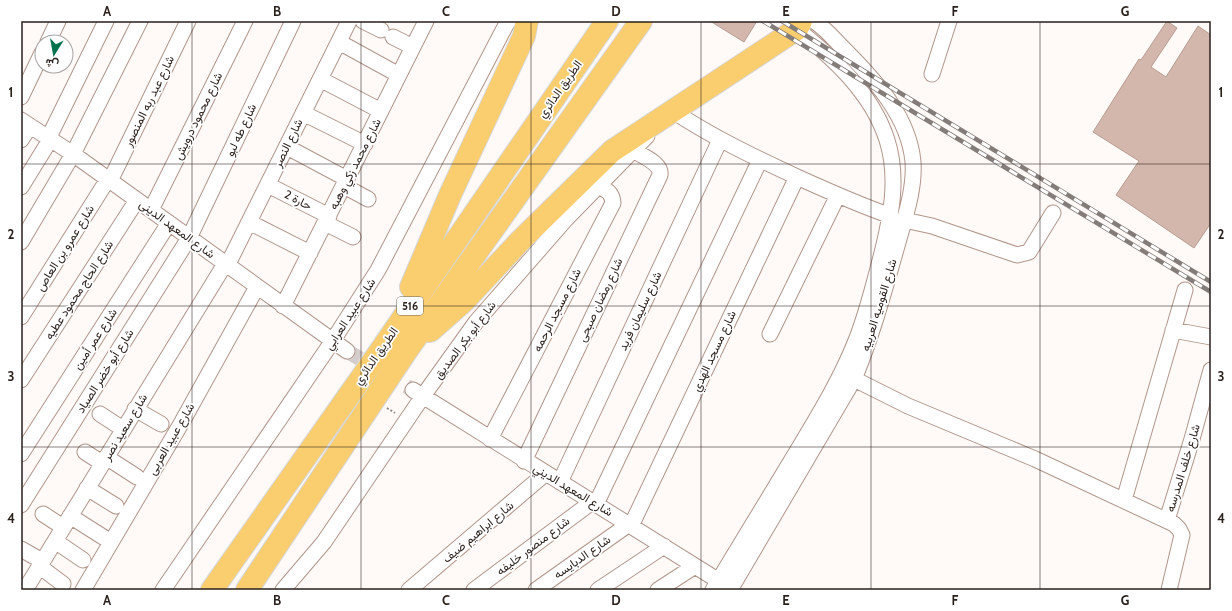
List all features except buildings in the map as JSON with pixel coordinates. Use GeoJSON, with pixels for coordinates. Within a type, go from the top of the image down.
{"type":"FeatureCollection","features":[{"type":"Feature","properties":{"kind":"highway"},"geometry":{"type":"LineString","coordinates":[[381,350],[424,259],[450,195],[524,36],[527,21]]}},
{"type":"Feature","properties":{"kind":"highway","name":"الطريق الدائري"},"geometry":{"type":"LineString","coordinates":[[212,590],[381,350],[607,21]]}},
{"type":"Feature","properties":{"kind":"highway","name":"الطريق الدائري"},"geometry":{"type":"LineString","coordinates":[[247,590],[407,350],[641,21]]}},
{"type":"Feature","properties":{"kind":"highway"},"geometry":{"type":"LineString","coordinates":[[407,350],[464,301],[521,240],[612,151],[804,24]]}},
{"type":"Feature","properties":{"kind":"street"},"geometry":{"type":"LineString","coordinates":[[52,34],[58,21]]}},
{"type":"Feature","properties":{"kind":"street"},"geometry":{"type":"LineString","coordinates":[[21,186],[49,140],[106,21]]}},
{"type":"Feature","properties":{"kind":"street"},"geometry":{"type":"LineString","coordinates":[[21,242],[73,154],[140,21]]}},
{"type":"Feature","properties":{"kind":"street","name":"شارع عبد ربه المنصور"},"geometry":{"type":"LineString","coordinates":[[109,180],[188,21]]}},
{"type":"Feature","properties":{"kind":"street","name":"شارع محمود درويش"},"geometry":{"type":"LineString","coordinates":[[151,210],[245,21]]}},
{"type":"Feature","properties":{"kind":"street","name":"شارع طه لبو"},"geometry":{"type":"LineString","coordinates":[[189,238],[293,21]]}},
{"type":"Feature","properties":{"kind":"street","name":"شارع النصر"},"geometry":{"type":"LineString","coordinates":[[226,265],[250,222],[349,21]]}},
{"type":"Feature","properties":{"kind":"street"},"geometry":{"type":"LineString","coordinates":[[363,21],[413,47]]}},
{"type":"Feature","properties":{"kind":"street","name":"شارع محمد زكي وهبه"},"geometry":{"type":"LineString","coordinates":[[284,306],[426,21]]}},
{"type":"Feature","properties":{"kind":"street","name":"شارع عبيد العرابي"},"geometry":{"type":"LineString","coordinates":[[163,590],[332,342],[378,270],[508,21]]}},
{"type":"Feature","properties":{"kind":"street"},"geometry":{"type":"LineString","coordinates":[[932,74],[949,21]]}},
{"type":"Feature","properties":{"kind":"street","name":"شارع القوميه العربيه"},"geometry":{"type":"LineString","coordinates":[[725,588],[854,379],[867,346],[897,218],[892,162],[887,140],[879,120],[869,100],[804,24]]}},
{"type":"Feature","properties":{"kind":"street","name":"شارع القوميه العربيه"},"geometry":{"type":"LineString","coordinates":[[725,588],[847,362],[862,325],[897,218],[910,191],[913,163],[909,143],[895,109],[869,74],[804,24]]}},
{"type":"Feature","properties":{"kind":"street"},"geometry":{"type":"LineString","coordinates":[[339,42],[399,75]]}},
{"type":"Feature","properties":{"kind":"street"},"geometry":{"type":"LineString","coordinates":[[21,97],[34,70]]}},
{"type":"Feature","properties":{"kind":"street"},"geometry":{"type":"LineString","coordinates":[[320,79],[381,111]]}},
{"type":"Feature","properties":{"kind":"street"},"geometry":{"type":"LineString","coordinates":[[673,111],[720,140],[838,196],[897,218],[932,226],[1017,255],[1029,252],[1053,213]]}},
{"type":"Feature","properties":{"kind":"street","name":"شارع أبو بكر الصديق"},"geometry":{"type":"LineString","coordinates":[[283,590],[324,542],[418,393],[476,322],[566,219],[597,186],[673,111]]}},
{"type":"Feature","properties":{"kind":"street"},"geometry":{"type":"LineString","coordinates":[[304,113],[365,144]]}},
{"type":"Feature","properties":{"kind":"street"},"geometry":{"type":"LineString","coordinates":[[21,140],[25,123]]}},
{"type":"Feature","properties":{"kind":"street","name":"شارع المعهد الدينى"},"geometry":{"type":"LineString","coordinates":[[25,123],[49,140],[73,154],[332,342]]}},
{"type":"Feature","properties":{"kind":"street","name":"شارع سليمان فريد"},"geometry":{"type":"LineString","coordinates":[[560,482],[720,140]]}},
{"type":"Feature","properties":{"kind":"street"},"geometry":{"type":"LineString","coordinates":[[287,147],[346,183],[368,200]]}},
{"type":"Feature","properties":{"kind":"street","name":"شارع رمضان صبحى"},"geometry":{"type":"LineString","coordinates":[[524,461],[660,175],[658,165],[633,150]]}},
{"type":"Feature","properties":{"kind":"street"},"geometry":{"type":"LineString","coordinates":[[594,503],[760,160]]}},
{"type":"Feature","properties":{"kind":"street","name":"شارع مسجد الهدي"},"geometry":{"type":"LineString","coordinates":[[630,525],[797,177]]}},
{"type":"Feature","properties":{"kind":"street","name":"شارع عمرو بن العاص"},"geometry":{"type":"LineString","coordinates":[[21,317],[109,180]]}},
{"type":"Feature","properties":{"kind":"street","name":"حارة 2"},"geometry":{"type":"LineString","coordinates":[[268,184],[353,237]]}},
{"type":"Feature","properties":{"kind":"street","name":"شارع مسجد الرحمه"},"geometry":{"type":"LineString","coordinates":[[490,439],[613,203],[612,195],[606,189],[597,186]]}},
{"type":"Feature","properties":{"kind":"street"},"geometry":{"type":"LineString","coordinates":[[770,334],[838,196]]}},
{"type":"Feature","properties":{"kind":"street","name":"شارع الحاج محمود عطيه"},"geometry":{"type":"LineString","coordinates":[[21,380],[137,200]]}},
{"type":"Feature","properties":{"kind":"street"},"geometry":{"type":"LineString","coordinates":[[250,222],[310,253]]}},
{"type":"Feature","properties":{"kind":"street","name":"شارع عمر أمين"},"geometry":{"type":"LineString","coordinates":[[21,454],[169,223]]}},
{"type":"Feature","properties":{"kind":"street","name":"شارع أبو خضر الصياد"},"geometry":{"type":"LineString","coordinates":[[21,504],[189,238]]}},
{"type":"Feature","properties":{"kind":"street","name":"شارع سعيد نصر"},"geometry":{"type":"LineString","coordinates":[[25,590],[123,429],[226,265]]}},
{"type":"Feature","properties":{"kind":"street","name":"شارع عبيد العربى"},"geometry":{"type":"LineString","coordinates":[[83,590],[182,422],[257,287]]}},
{"type":"Feature","properties":{"kind":"street"},"geometry":{"type":"LineString","coordinates":[[1124,500],[1185,290]]}},
{"type":"Feature","properties":{"kind":"street"},"geometry":{"type":"LineString","coordinates":[[1173,330],[1211,337]]}},
{"type":"Feature","properties":{"kind":"street"},"geometry":{"type":"LineString","coordinates":[[332,342],[347,351]]}},
{"type":"Feature","properties":{"kind":"street","name":"شارع خلف المدرسه"},"geometry":{"type":"LineString","coordinates":[[1167,520],[1211,372]]}},
{"type":"Feature","properties":{"kind":"street"},"geometry":{"type":"LineString","coordinates":[[854,379],[908,406],[1035,459],[1167,520],[1179,529],[1182,535],[1169,590]]}},
{"type":"Feature","properties":{"kind":"street","name":"شارع المعهد الديني"},"geometry":{"type":"LineString","coordinates":[[418,393],[524,461],[664,546],[725,588]]}},
{"type":"Feature","properties":{"kind":"street"},"geometry":{"type":"LineString","coordinates":[[136,409],[161,424]]}},
{"type":"Feature","properties":{"kind":"street"},"geometry":{"type":"LineString","coordinates":[[100,414],[123,429]]}},
{"type":"Feature","properties":{"kind":"street"},"geometry":{"type":"LineString","coordinates":[[85,452],[137,477]]}},
{"type":"Feature","properties":{"kind":"street","name":"شارع ابراهيم ضيف"},"geometry":{"type":"LineString","coordinates":[[409,590],[546,473]]}},
{"type":"Feature","properties":{"kind":"street"},"geometry":{"type":"LineString","coordinates":[[87,488],[116,506]]}},
{"type":"Feature","properties":{"kind":"street","name":"شارع منصور خليفه"},"geometry":{"type":"LineString","coordinates":[[474,590],[594,503]]}},
{"type":"Feature","properties":{"kind":"street"},"geometry":{"type":"LineString","coordinates":[[43,514],[67,521],[111,542]]}},
{"type":"Feature","properties":{"kind":"street","name":"شارع الدبايسه"},"geometry":{"type":"LineString","coordinates":[[536,590],[630,525]]}},
{"type":"Feature","properties":{"kind":"street"},"geometry":{"type":"LineString","coordinates":[[55,541],[83,560]]}},
{"type":"Feature","properties":{"kind":"street"},"geometry":{"type":"LineString","coordinates":[[598,590],[664,546]]}},
{"type":"Feature","properties":{"kind":"street"},"geometry":{"type":"LineString","coordinates":[[21,549],[41,564],[63,584]]}},
{"type":"Feature","properties":{"kind":"street"},"geometry":{"type":"LineString","coordinates":[[658,590],[695,566]]}},
{"type":"Feature","properties":{"kind":"tunnel"},"geometry":{"type":"LineString","coordinates":[[347,351],[413,390]]}},
{"type":"Feature","properties":{"kind":"railway"},"geometry":{"type":"LineString","coordinates":[[763,21],[1211,292]]}},
{"type":"Feature","properties":{"kind":"railway"},"geometry":{"type":"LineString","coordinates":[[782,21],[1211,282]]}}]}
